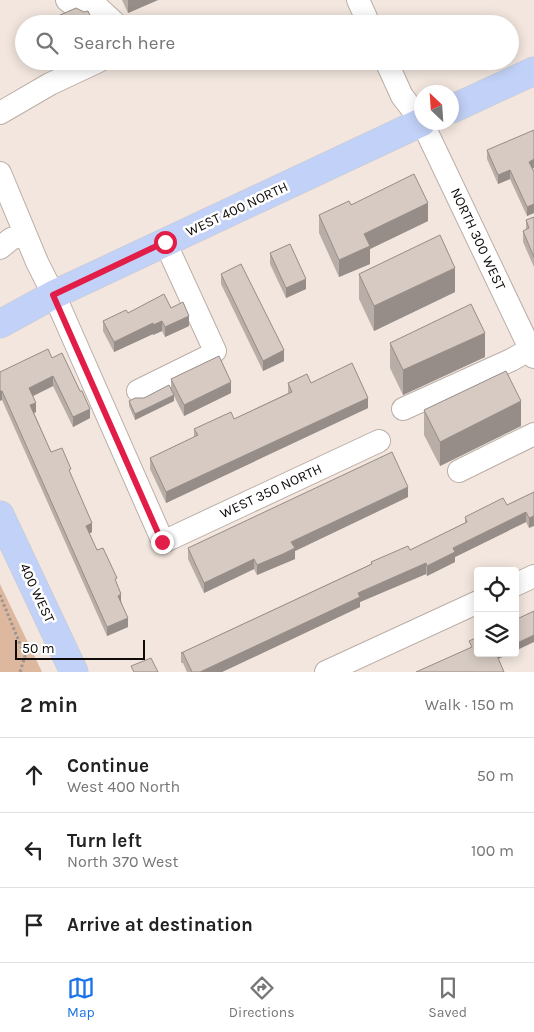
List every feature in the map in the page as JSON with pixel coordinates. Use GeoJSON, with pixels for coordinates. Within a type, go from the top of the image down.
{"type":"FeatureCollection","features":[{"type":"Feature","properties":{"kind":"main road"},"geometry":{"type":"LineString","coordinates":[[459,106],[534,71]]}},
{"type":"Feature","properties":{"kind":"main road","name":"WEST 400 NORTH"},"geometry":{"type":"LineString","coordinates":[[0,324],[53,295],[414,126]]}},
{"type":"Feature","properties":{"kind":"main road","name":"400 WEST"},"geometry":{"type":"LineString","coordinates":[[0,515],[74,672]]}},
{"type":"Feature","properties":{"kind":"street"},"geometry":{"type":"LineString","coordinates":[[67,0],[76,7],[80,15]]}},
{"type":"Feature","properties":{"kind":"street"},"geometry":{"type":"LineString","coordinates":[[90,0],[106,15]]}},
{"type":"Feature","properties":{"kind":"street"},"geometry":{"type":"LineString","coordinates":[[358,0],[365,15]]}},
{"type":"Feature","properties":{"kind":"street"},"geometry":{"type":"LineString","coordinates":[[0,113],[50,84],[80,70]]}},
{"type":"Feature","properties":{"kind":"street","name":"NORTH 300 WEST"},"geometry":{"type":"LineString","coordinates":[[390,70],[402,96],[414,112]]}},
{"type":"Feature","properties":{"kind":"street","name":"NORTH 300 WEST"},"geometry":{"type":"LineString","coordinates":[[426,130],[532,353]]}},
{"type":"Feature","properties":{"kind":"street"},"geometry":{"type":"LineString","coordinates":[[0,173],[53,295]]}},
{"type":"Feature","properties":{"kind":"street"},"geometry":{"type":"LineString","coordinates":[[0,248],[11,239],[25,234]]}},
{"type":"Feature","properties":{"kind":"street"},"geometry":{"type":"LineString","coordinates":[[138,391],[207,357],[215,351],[165,242]]}},
{"type":"Feature","properties":{"kind":"street","name":"WEST 350 NORTH"},"geometry":{"type":"LineString","coordinates":[[53,295],[162,542],[379,441]]}},
{"type":"Feature","properties":{"kind":"street"},"geometry":{"type":"LineString","coordinates":[[404,409],[511,360],[532,353]]}},
{"type":"Feature","properties":{"kind":"street"},"geometry":{"type":"LineString","coordinates":[[459,471],[534,434]]}},
{"type":"Feature","properties":{"kind":"street"},"geometry":{"type":"LineString","coordinates":[[519,583],[534,576]]}},
{"type":"Feature","properties":{"kind":"street"},"geometry":{"type":"LineString","coordinates":[[326,672],[474,604]]}},
{"type":"Feature","properties":{"kind":"path"},"geometry":{"type":"LineString","coordinates":[[0,595],[25,656],[20,672]]}},
{"type":"Feature","properties":{"kind":"shaded area"},"geometry":{"type":"Polygon","coordinates":[[[0,584],[42,672],[0,672],[0,584]]]}},
{"type":"Feature","properties":{"kind":"building"},"geometry":{"type":"Polygon","coordinates":[[[76,8],[84,12],[88,11],[90,15],[60,15],[76,8]]]}},
{"type":"Feature","properties":{"kind":"building"},"geometry":{"type":"Polygon","coordinates":[[[534,130],[534,159],[529,162],[534,172],[534,204],[527,207],[510,170],[498,175],[487,150],[534,130]]]}},
{"type":"Feature","properties":{"kind":"building"},"geometry":{"type":"Polygon","coordinates":[[[414,174],[428,203],[364,234],[370,246],[339,260],[319,215],[349,201],[351,205],[414,174]]]}},
{"type":"Feature","properties":{"kind":"building"},"geometry":{"type":"Polygon","coordinates":[[[534,217],[534,257],[523,231],[529,228],[526,220],[534,217]]]}},
{"type":"Feature","properties":{"kind":"building"},"geometry":{"type":"Polygon","coordinates":[[[440,235],[455,268],[374,306],[359,274],[440,235]]]}},
{"type":"Feature","properties":{"kind":"building"},"geometry":{"type":"Polygon","coordinates":[[[290,244],[306,279],[286,288],[270,253],[290,244]]]}},
{"type":"Feature","properties":{"kind":"building"},"geometry":{"type":"Polygon","coordinates":[[[241,264],[284,350],[263,361],[221,274],[241,264]]]}},
{"type":"Feature","properties":{"kind":"building"},"geometry":{"type":"Polygon","coordinates":[[[164,294],[171,308],[183,302],[189,316],[165,327],[162,321],[153,325],[153,323],[114,342],[103,321],[126,310],[128,313],[164,294]]]}},
{"type":"Feature","properties":{"kind":"building"},"geometry":{"type":"Polygon","coordinates":[[[471,304],[485,333],[403,370],[390,343],[471,304]]]}},
{"type":"Feature","properties":{"kind":"building"},"geometry":{"type":"Polygon","coordinates":[[[48,349],[52,358],[62,353],[90,409],[73,417],[53,376],[29,388],[36,403],[30,405],[51,452],[62,448],[71,469],[69,470],[92,523],[86,526],[97,550],[103,548],[117,578],[115,579],[121,594],[118,596],[128,618],[107,627],[2,391],[0,391],[0,372],[48,349]]]}},
{"type":"Feature","properties":{"kind":"building"},"geometry":{"type":"Polygon","coordinates":[[[219,356],[231,382],[184,405],[171,379],[219,356]]]}},
{"type":"Feature","properties":{"kind":"building"},"geometry":{"type":"Polygon","coordinates":[[[352,363],[368,398],[166,492],[150,458],[198,435],[194,429],[231,412],[234,419],[292,392],[288,383],[307,374],[311,383],[352,363]]]}},
{"type":"Feature","properties":{"kind":"building"},"geometry":{"type":"Polygon","coordinates":[[[506,371],[521,401],[440,442],[424,410],[506,371]]]}},
{"type":"Feature","properties":{"kind":"building"},"geometry":{"type":"Polygon","coordinates":[[[169,385],[174,395],[135,414],[129,401],[135,398],[144,398],[169,385]]]}},
{"type":"Feature","properties":{"kind":"building"},"geometry":{"type":"Polygon","coordinates":[[[392,452],[408,487],[291,542],[295,548],[283,554],[257,565],[254,559],[204,583],[188,548],[392,452]]]}},
{"type":"Feature","properties":{"kind":"building"},"geometry":{"type":"Polygon","coordinates":[[[534,492],[534,516],[529,518],[526,512],[453,548],[455,552],[427,566],[426,563],[358,593],[360,597],[200,672],[192,672],[183,653],[181,653],[372,564],[371,562],[408,546],[410,550],[467,522],[465,517],[503,498],[507,505],[534,492]]]}},
{"type":"Feature","properties":{"kind":"building"},"geometry":{"type":"Polygon","coordinates":[[[534,611],[534,635],[519,642],[519,618],[534,611]]]}},
{"type":"Feature","properties":{"kind":"building"},"geometry":{"type":"Polygon","coordinates":[[[474,639],[474,657],[498,657],[504,672],[416,672],[472,647],[469,641],[474,639]]]}},
{"type":"Feature","properties":{"kind":"building"},"geometry":{"type":"Polygon","coordinates":[[[151,658],[158,672],[134,672],[131,666],[151,658]]]}},
{"type":"Feature","properties":{"kind":"route"},"geometry":{"type":"LineString","coordinates":[[162,542],[53,295],[165,242]]}}]}
